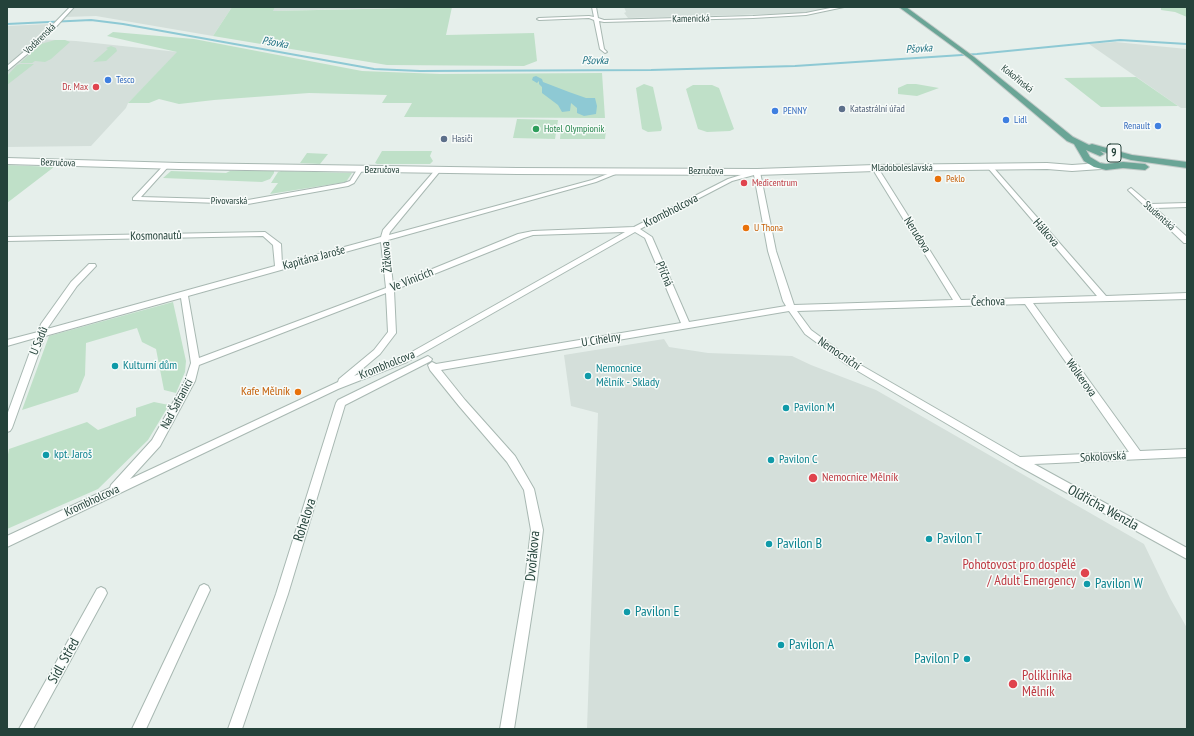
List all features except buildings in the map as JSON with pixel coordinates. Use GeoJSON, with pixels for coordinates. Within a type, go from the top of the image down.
{"type":"FeatureCollection","features":[{"type":"Feature","properties":{"kind":"main road","name":"Kokořínská"},"geometry":{"type":"LineString","coordinates":[[902,7],[932,26],[1049,120],[1083,152],[1086,158]]}},
{"type":"Feature","properties":{"kind":"main road","name":"9"},"geometry":{"type":"LineString","coordinates":[[1049,120],[1079,139],[1103,150],[1131,157],[1187,165]]}},
{"type":"Feature","properties":{"kind":"main road","name":"Kokořínská"},"geometry":{"type":"LineString","coordinates":[[1070,139],[1100,154]]}},
{"type":"Feature","properties":{"kind":"main road","name":"Mladoboleslavská"},"geometry":{"type":"LineString","coordinates":[[1161,165],[1109,157],[1100,154],[1088,154],[1086,158],[1092,163],[1101,166],[1146,167],[1161,165],[1187,165]]}},
{"type":"Feature","properties":{"kind":"main road","name":"9"},"geometry":{"type":"LineString","coordinates":[[1109,157],[1115,163],[1113,166]]}},
{"type":"Feature","properties":{"kind":"street","name":"Vodárenská"},"geometry":{"type":"LineString","coordinates":[[7,69],[42,39],[59,19],[72,7]]}},
{"type":"Feature","properties":{"kind":"street"},"geometry":{"type":"LineString","coordinates":[[594,7],[602,49],[605,52]]}},
{"type":"Feature","properties":{"kind":"street","name":"Kamenická"},"geometry":{"type":"LineString","coordinates":[[540,19],[589,17],[604,21],[753,17],[806,14],[842,7]]}},
{"type":"Feature","properties":{"kind":"street","name":"Mladoboleslavská"},"geometry":{"type":"LineString","coordinates":[[1047,166],[1075,163],[1086,158]]}},
{"type":"Feature","properties":{"kind":"street","name":"Bezručova"},"geometry":{"type":"LineString","coordinates":[[7,161],[360,170],[757,172]]}},
{"type":"Feature","properties":{"kind":"street","name":"Pivovarská"},"geometry":{"type":"LineString","coordinates":[[166,166],[135,199],[248,202],[346,185],[352,182],[360,170]]}},
{"type":"Feature","properties":{"kind":"street","name":"Mladoboleslavská"},"geometry":{"type":"LineString","coordinates":[[757,172],[875,168],[1047,166],[1078,168],[1101,166]]}},
{"type":"Feature","properties":{"kind":"street","name":"Hálkova"},"geometry":{"type":"LineString","coordinates":[[990,167],[1103,298]]}},
{"type":"Feature","properties":{"kind":"street","name":"Nerudova"},"geometry":{"type":"LineString","coordinates":[[875,168],[959,302]]}},
{"type":"Feature","properties":{"kind":"street","name":"Žižkova"},"geometry":{"type":"LineString","coordinates":[[335,387],[377,352],[392,334],[390,289],[384,239],[386,232],[438,170]]}},
{"type":"Feature","properties":{"kind":"street","name":"Kapitána Jaroše"},"geometry":{"type":"LineString","coordinates":[[7,343],[594,181],[620,171]]}},
{"type":"Feature","properties":{"kind":"street","name":"Krombholcova"},"geometry":{"type":"LineString","coordinates":[[7,542],[335,387],[404,360],[427,360],[635,229],[730,180],[757,172]]}},
{"type":"Feature","properties":{"kind":"street","name":"Nemocniční"},"geometry":{"type":"LineString","coordinates":[[757,172],[772,251],[790,308],[798,321],[808,332],[849,362],[1019,461]]}},
{"type":"Feature","properties":{"kind":"street","name":"Studentská"},"geometry":{"type":"LineString","coordinates":[[1131,190],[1187,240]]}},
{"type":"Feature","properties":{"kind":"street"},"geometry":{"type":"LineString","coordinates":[[1148,206],[1187,205]]}},
{"type":"Feature","properties":{"kind":"street","name":"Ve Vinicích"},"geometry":{"type":"LineString","coordinates":[[195,363],[390,289],[521,236],[533,233],[635,229]]}},
{"type":"Feature","properties":{"kind":"street","name":"Příčná"},"geometry":{"type":"LineString","coordinates":[[635,229],[648,237],[686,326]]}},
{"type":"Feature","properties":{"kind":"street","name":"Kosmonautů"},"geometry":{"type":"LineString","coordinates":[[7,239],[265,234],[277,244],[279,267]]}},
{"type":"Feature","properties":{"kind":"street","name":"U Sadů"},"geometry":{"type":"LineString","coordinates":[[8,423],[40,334],[50,316],[74,284],[92,266]]}},
{"type":"Feature","properties":{"kind":"street","name":"Nad Šafranicí"},"geometry":{"type":"LineString","coordinates":[[116,490],[112,491],[156,443],[190,381],[195,363],[184,294]]}},
{"type":"Feature","properties":{"kind":"street","name":"Čechova"},"geometry":{"type":"LineString","coordinates":[[790,308],[1187,296]]}},
{"type":"Feature","properties":{"kind":"street","name":"Wolkerova"},"geometry":{"type":"LineString","coordinates":[[1027,301],[1137,455]]}},
{"type":"Feature","properties":{"kind":"street","name":"U Cihelny"},"geometry":{"type":"LineString","coordinates":[[427,360],[686,326],[790,308]]}},
{"type":"Feature","properties":{"kind":"street","name":"Rohelova"},"geometry":{"type":"LineString","coordinates":[[235,729],[284,586],[341,403],[427,360]]}},
{"type":"Feature","properties":{"kind":"street","name":"Dvořákova"},"geometry":{"type":"LineString","coordinates":[[427,360],[511,459],[529,489],[537,530],[531,580],[507,729]]}},
{"type":"Feature","properties":{"kind":"street","name":"Sokolovská"},"geometry":{"type":"LineString","coordinates":[[1019,461],[1187,453]]}},
{"type":"Feature","properties":{"kind":"street","name":"Oldřicha Wenzla"},"geometry":{"type":"LineString","coordinates":[[1019,461],[1187,554]]}},
{"type":"Feature","properties":{"kind":"street"},"geometry":{"type":"LineString","coordinates":[[139,729],[204,590]]}},
{"type":"Feature","properties":{"kind":"street","name":"Sídl. Střed"},"geometry":{"type":"LineString","coordinates":[[26,729],[101,593]]}},
{"type":"Feature","properties":{"kind":"shaded area"},"geometry":{"type":"Polygon","coordinates":[[[74,7],[232,7],[213,36],[96,16],[64,17],[74,7]]]}},
{"type":"Feature","properties":{"kind":"shaded area"},"geometry":{"type":"Polygon","coordinates":[[[275,7],[432,7],[272,11],[275,7]]]}},
{"type":"Feature","properties":{"kind":"shaded area"},"geometry":{"type":"Polygon","coordinates":[[[624,7],[839,7],[807,13],[628,18],[624,13],[626,12],[624,7]]]}},
{"type":"Feature","properties":{"kind":"shaded area"},"geometry":{"type":"Polygon","coordinates":[[[49,24],[35,39],[76,41],[178,52],[128,103],[126,108],[91,146],[7,147],[7,26],[49,24]]]}},
{"type":"Feature","properties":{"kind":"shaded area"},"geometry":{"type":"Polygon","coordinates":[[[1115,42],[1187,49],[1187,108],[1181,108],[1089,44],[1115,42]]]}},
{"type":"Feature","properties":{"kind":"shaded area","name":"Nemocnice Mělník"},"geometry":{"type":"Polygon","coordinates":[[[664,339],[669,347],[708,353],[792,356],[811,365],[876,390],[1144,544],[1170,598],[1187,628],[1187,729],[587,729],[598,413],[571,406],[564,355],[664,339]]]}},
{"type":"Feature","properties":{"kind":"green space"},"geometry":{"type":"Polygon","coordinates":[[[232,7],[275,7],[273,11],[452,7],[446,35],[534,33],[537,61],[524,66],[387,65],[213,36],[232,7]]]}},
{"type":"Feature","properties":{"kind":"green space"},"geometry":{"type":"Polygon","coordinates":[[[1161,7],[1187,7],[1187,17],[1175,12],[1161,10],[1161,7]]]}},
{"type":"Feature","properties":{"kind":"green space"},"geometry":{"type":"Polygon","coordinates":[[[113,32],[194,39],[362,71],[440,74],[602,73],[605,118],[404,117],[412,103],[382,103],[387,95],[309,93],[179,104],[159,99],[149,103],[128,103],[177,52],[107,36],[113,32]]]}},
{"type":"Feature","properties":{"kind":"green space"},"geometry":{"type":"Polygon","coordinates":[[[55,40],[65,40],[70,42],[51,59],[45,62],[35,61],[32,63],[20,63],[41,44],[55,40]]]}},
{"type":"Feature","properties":{"kind":"green space"},"geometry":{"type":"Polygon","coordinates":[[[111,46],[116,48],[117,51],[106,61],[93,62],[108,49],[106,48],[111,46]]]}},
{"type":"Feature","properties":{"kind":"green space"},"geometry":{"type":"Polygon","coordinates":[[[34,64],[7,85],[7,76],[17,65],[34,64]]]}},
{"type":"Feature","properties":{"kind":"green space"},"geometry":{"type":"Polygon","coordinates":[[[1136,77],[1178,106],[1101,107],[1064,78],[1136,77]]]}},
{"type":"Feature","properties":{"kind":"green space"},"geometry":{"type":"Polygon","coordinates":[[[644,84],[653,87],[662,128],[661,131],[648,132],[642,129],[636,88],[644,84]]]}},
{"type":"Feature","properties":{"kind":"green space"},"geometry":{"type":"Polygon","coordinates":[[[907,84],[939,88],[917,96],[898,94],[898,88],[907,84]]]}},
{"type":"Feature","properties":{"kind":"green space"},"geometry":{"type":"Polygon","coordinates":[[[693,85],[712,85],[719,88],[734,129],[730,131],[707,132],[698,129],[686,89],[693,85]]]}},
{"type":"Feature","properties":{"kind":"green space","name":"Hotel Olympionik"},"geometry":{"type":"Polygon","coordinates":[[[517,119],[558,120],[555,139],[513,138],[517,119]]]}},
{"type":"Feature","properties":{"kind":"green space"},"geometry":{"type":"Polygon","coordinates":[[[561,129],[606,130],[605,139],[560,139],[561,129]]]}},
{"type":"Feature","properties":{"kind":"green space"},"geometry":{"type":"Polygon","coordinates":[[[382,151],[432,151],[430,156],[433,161],[430,164],[377,164],[375,163],[382,151]]]}},
{"type":"Feature","properties":{"kind":"green space"},"geometry":{"type":"Polygon","coordinates":[[[307,153],[328,154],[320,164],[300,163],[307,153]]]}},
{"type":"Feature","properties":{"kind":"green space"},"geometry":{"type":"Polygon","coordinates":[[[7,165],[54,167],[7,203],[7,165]]]}},
{"type":"Feature","properties":{"kind":"green space"},"geometry":{"type":"Polygon","coordinates":[[[171,171],[226,173],[230,171],[274,171],[274,173],[270,179],[262,182],[163,178],[171,171]]]}},
{"type":"Feature","properties":{"kind":"green space"},"geometry":{"type":"Polygon","coordinates":[[[278,172],[352,173],[346,182],[270,194],[278,183],[271,183],[278,172]]]}},
{"type":"Feature","properties":{"kind":"green space"},"geometry":{"type":"Polygon","coordinates":[[[173,302],[186,361],[185,372],[176,393],[164,390],[156,349],[142,342],[137,328],[86,343],[85,375],[78,392],[22,410],[49,336],[173,302]]]}},
{"type":"Feature","properties":{"kind":"green space"},"geometry":{"type":"Polygon","coordinates":[[[154,402],[169,405],[148,440],[98,489],[7,529],[7,460],[9,449],[87,422],[98,430],[136,416],[136,408],[154,402]]]}},
{"type":"Feature","properties":{"kind":"water"},"geometry":{"type":"Polygon","coordinates":[[[536,76],[542,79],[543,82],[569,92],[586,98],[595,98],[597,106],[596,114],[584,116],[577,113],[577,108],[571,103],[570,111],[562,112],[558,105],[542,93],[542,87],[539,84],[539,81],[537,83],[532,80],[533,77],[536,76]]]}},
{"type":"Feature","properties":{"kind":"waterway","name":"Pšovka"},"geometry":{"type":"LineString","coordinates":[[7,24],[91,20],[123,24],[374,69],[420,71],[651,70],[795,66],[977,54],[1120,40],[1187,44]]}},
{"type":"Feature","properties":{"kind":"place","name":"Tesco"},"geometry":{"type":"Point","coordinates":[108,80]}},
{"type":"Feature","properties":{"kind":"place","name":"Dr. Max"},"geometry":{"type":"Point","coordinates":[96,87]}},
{"type":"Feature","properties":{"kind":"place","name":"Katastrální úřad"},"geometry":{"type":"Point","coordinates":[842,109]}},
{"type":"Feature","properties":{"kind":"place","name":"PENNY"},"geometry":{"type":"Point","coordinates":[775,111]}},
{"type":"Feature","properties":{"kind":"place","name":"Lidl"},"geometry":{"type":"Point","coordinates":[1006,120]}},
{"type":"Feature","properties":{"kind":"place","name":"Renault"},"geometry":{"type":"Point","coordinates":[1158,126]}},
{"type":"Feature","properties":{"kind":"place","name":"Hotel Olympionik"},"geometry":{"type":"Point","coordinates":[536,129]}},
{"type":"Feature","properties":{"kind":"place","name":"Hasiči"},"geometry":{"type":"Point","coordinates":[444,139]}},
{"type":"Feature","properties":{"kind":"place","name":"Peklo"},"geometry":{"type":"Point","coordinates":[938,179]}},
{"type":"Feature","properties":{"kind":"place","name":"Medicentrum"},"geometry":{"type":"Point","coordinates":[744,183]}},
{"type":"Feature","properties":{"kind":"place","name":"U Thona"},"geometry":{"type":"Point","coordinates":[746,228]}},
{"type":"Feature","properties":{"kind":"place","name":"Kulturní dům"},"geometry":{"type":"Point","coordinates":[115,366]}},
{"type":"Feature","properties":{"kind":"place","name":"Nemocnice Mělník - Sklady"},"geometry":{"type":"Point","coordinates":[588,376]}},
{"type":"Feature","properties":{"kind":"place","name":"Kafe Mělník"},"geometry":{"type":"Point","coordinates":[298,392]}},
{"type":"Feature","properties":{"kind":"place","name":"Pavilon M"},"geometry":{"type":"Point","coordinates":[786,408]}},
{"type":"Feature","properties":{"kind":"place","name":"kpt. Jaroš"},"geometry":{"type":"Point","coordinates":[46,455]}},
{"type":"Feature","properties":{"kind":"place","name":"Pavilon C"},"geometry":{"type":"Point","coordinates":[771,460]}},
{"type":"Feature","properties":{"kind":"place","name":"Nemocnice Mělník"},"geometry":{"type":"Point","coordinates":[813,478]}},
{"type":"Feature","properties":{"kind":"place","name":"Pavilon T"},"geometry":{"type":"Point","coordinates":[929,539]}},
{"type":"Feature","properties":{"kind":"place","name":"Pavilon B"},"geometry":{"type":"Point","coordinates":[769,544]}},
{"type":"Feature","properties":{"kind":"place","name":"Pohotovost pro dospělé / Adult Emergency"},"geometry":{"type":"Point","coordinates":[1085,573]}},
{"type":"Feature","properties":{"kind":"place","name":"Pavilon W"},"geometry":{"type":"Point","coordinates":[1087,584]}},
{"type":"Feature","properties":{"kind":"place","name":"Pavilon E"},"geometry":{"type":"Point","coordinates":[627,612]}},
{"type":"Feature","properties":{"kind":"place","name":"Pavilon A"},"geometry":{"type":"Point","coordinates":[781,645]}},
{"type":"Feature","properties":{"kind":"place","name":"Pavilon P"},"geometry":{"type":"Point","coordinates":[967,659]}},
{"type":"Feature","properties":{"kind":"place","name":"Poliklinika Mělník"},"geometry":{"type":"Point","coordinates":[1013,684]}}]}
